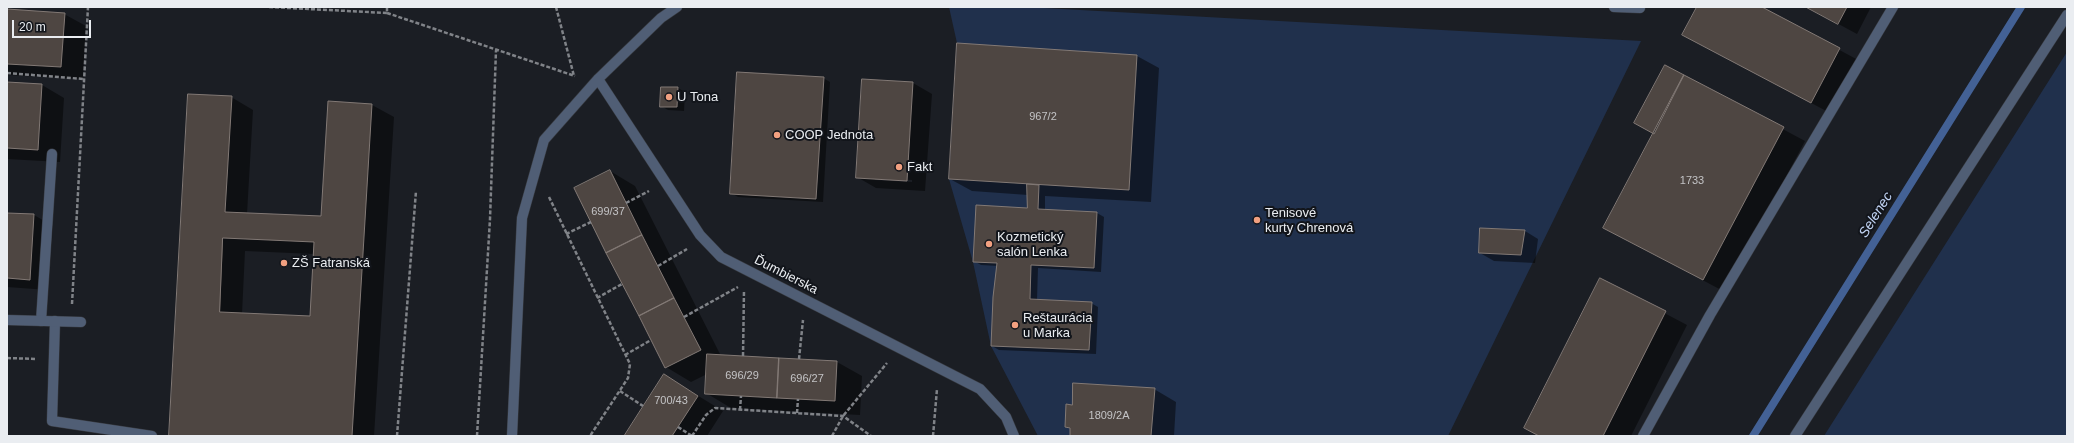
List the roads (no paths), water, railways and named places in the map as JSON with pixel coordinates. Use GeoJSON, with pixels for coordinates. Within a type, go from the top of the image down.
{"type":"FeatureCollection","features":[{"type":"Feature","properties":{"kind":"street"},"geometry":{"type":"LineString","coordinates":[[512,436],[522,218],[544,140],[598,79],[661,18],[677,7]]}},
{"type":"Feature","properties":{"kind":"street"},"geometry":{"type":"LineString","coordinates":[[1614,7],[1640,8]]}},
{"type":"Feature","properties":{"kind":"street"},"geometry":{"type":"LineString","coordinates":[[1643,436],[1710,315],[1893,7]]}},
{"type":"Feature","properties":{"kind":"street"},"geometry":{"type":"LineString","coordinates":[[1794,436],[2067,15]]}},
{"type":"Feature","properties":{"kind":"street","name":"Ďumbierska"},"geometry":{"type":"LineString","coordinates":[[598,79],[700,236],[721,257],[980,389],[1006,417],[1014,436]]}},
{"type":"Feature","properties":{"kind":"street"},"geometry":{"type":"LineString","coordinates":[[41,321],[52,154]]}},
{"type":"Feature","properties":{"kind":"street"},"geometry":{"type":"LineString","coordinates":[[7,320],[76,322]]}},
{"type":"Feature","properties":{"kind":"street"},"geometry":{"type":"LineString","coordinates":[[55,321],[52,421],[152,436]]}},
{"type":"Feature","properties":{"kind":"waterway","name":"Selenec"},"geometry":{"type":"LineString","coordinates":[[1753,436],[2021,7]]}},
{"type":"Feature","properties":{"kind":"place","name":"U Tona"},"geometry":{"type":"Point","coordinates":[669,97]}},
{"type":"Feature","properties":{"kind":"place","name":"COOP Jednota"},"geometry":{"type":"Point","coordinates":[777,135]}},
{"type":"Feature","properties":{"kind":"place","name":"Fakt"},"geometry":{"type":"Point","coordinates":[899,167]}},
{"type":"Feature","properties":{"kind":"place","name":"Tenisové kurty Chrenová"},"geometry":{"type":"Point","coordinates":[1257,220]}},
{"type":"Feature","properties":{"kind":"place","name":"Kozmetický salón Lenka"},"geometry":{"type":"Point","coordinates":[989,244]}},
{"type":"Feature","properties":{"kind":"place","name":"ZŠ Fatranská"},"geometry":{"type":"Point","coordinates":[284,263]}},
{"type":"Feature","properties":{"kind":"place","name":"Reštaurácia u Marka"},"geometry":{"type":"Point","coordinates":[1015,325]}}]}
